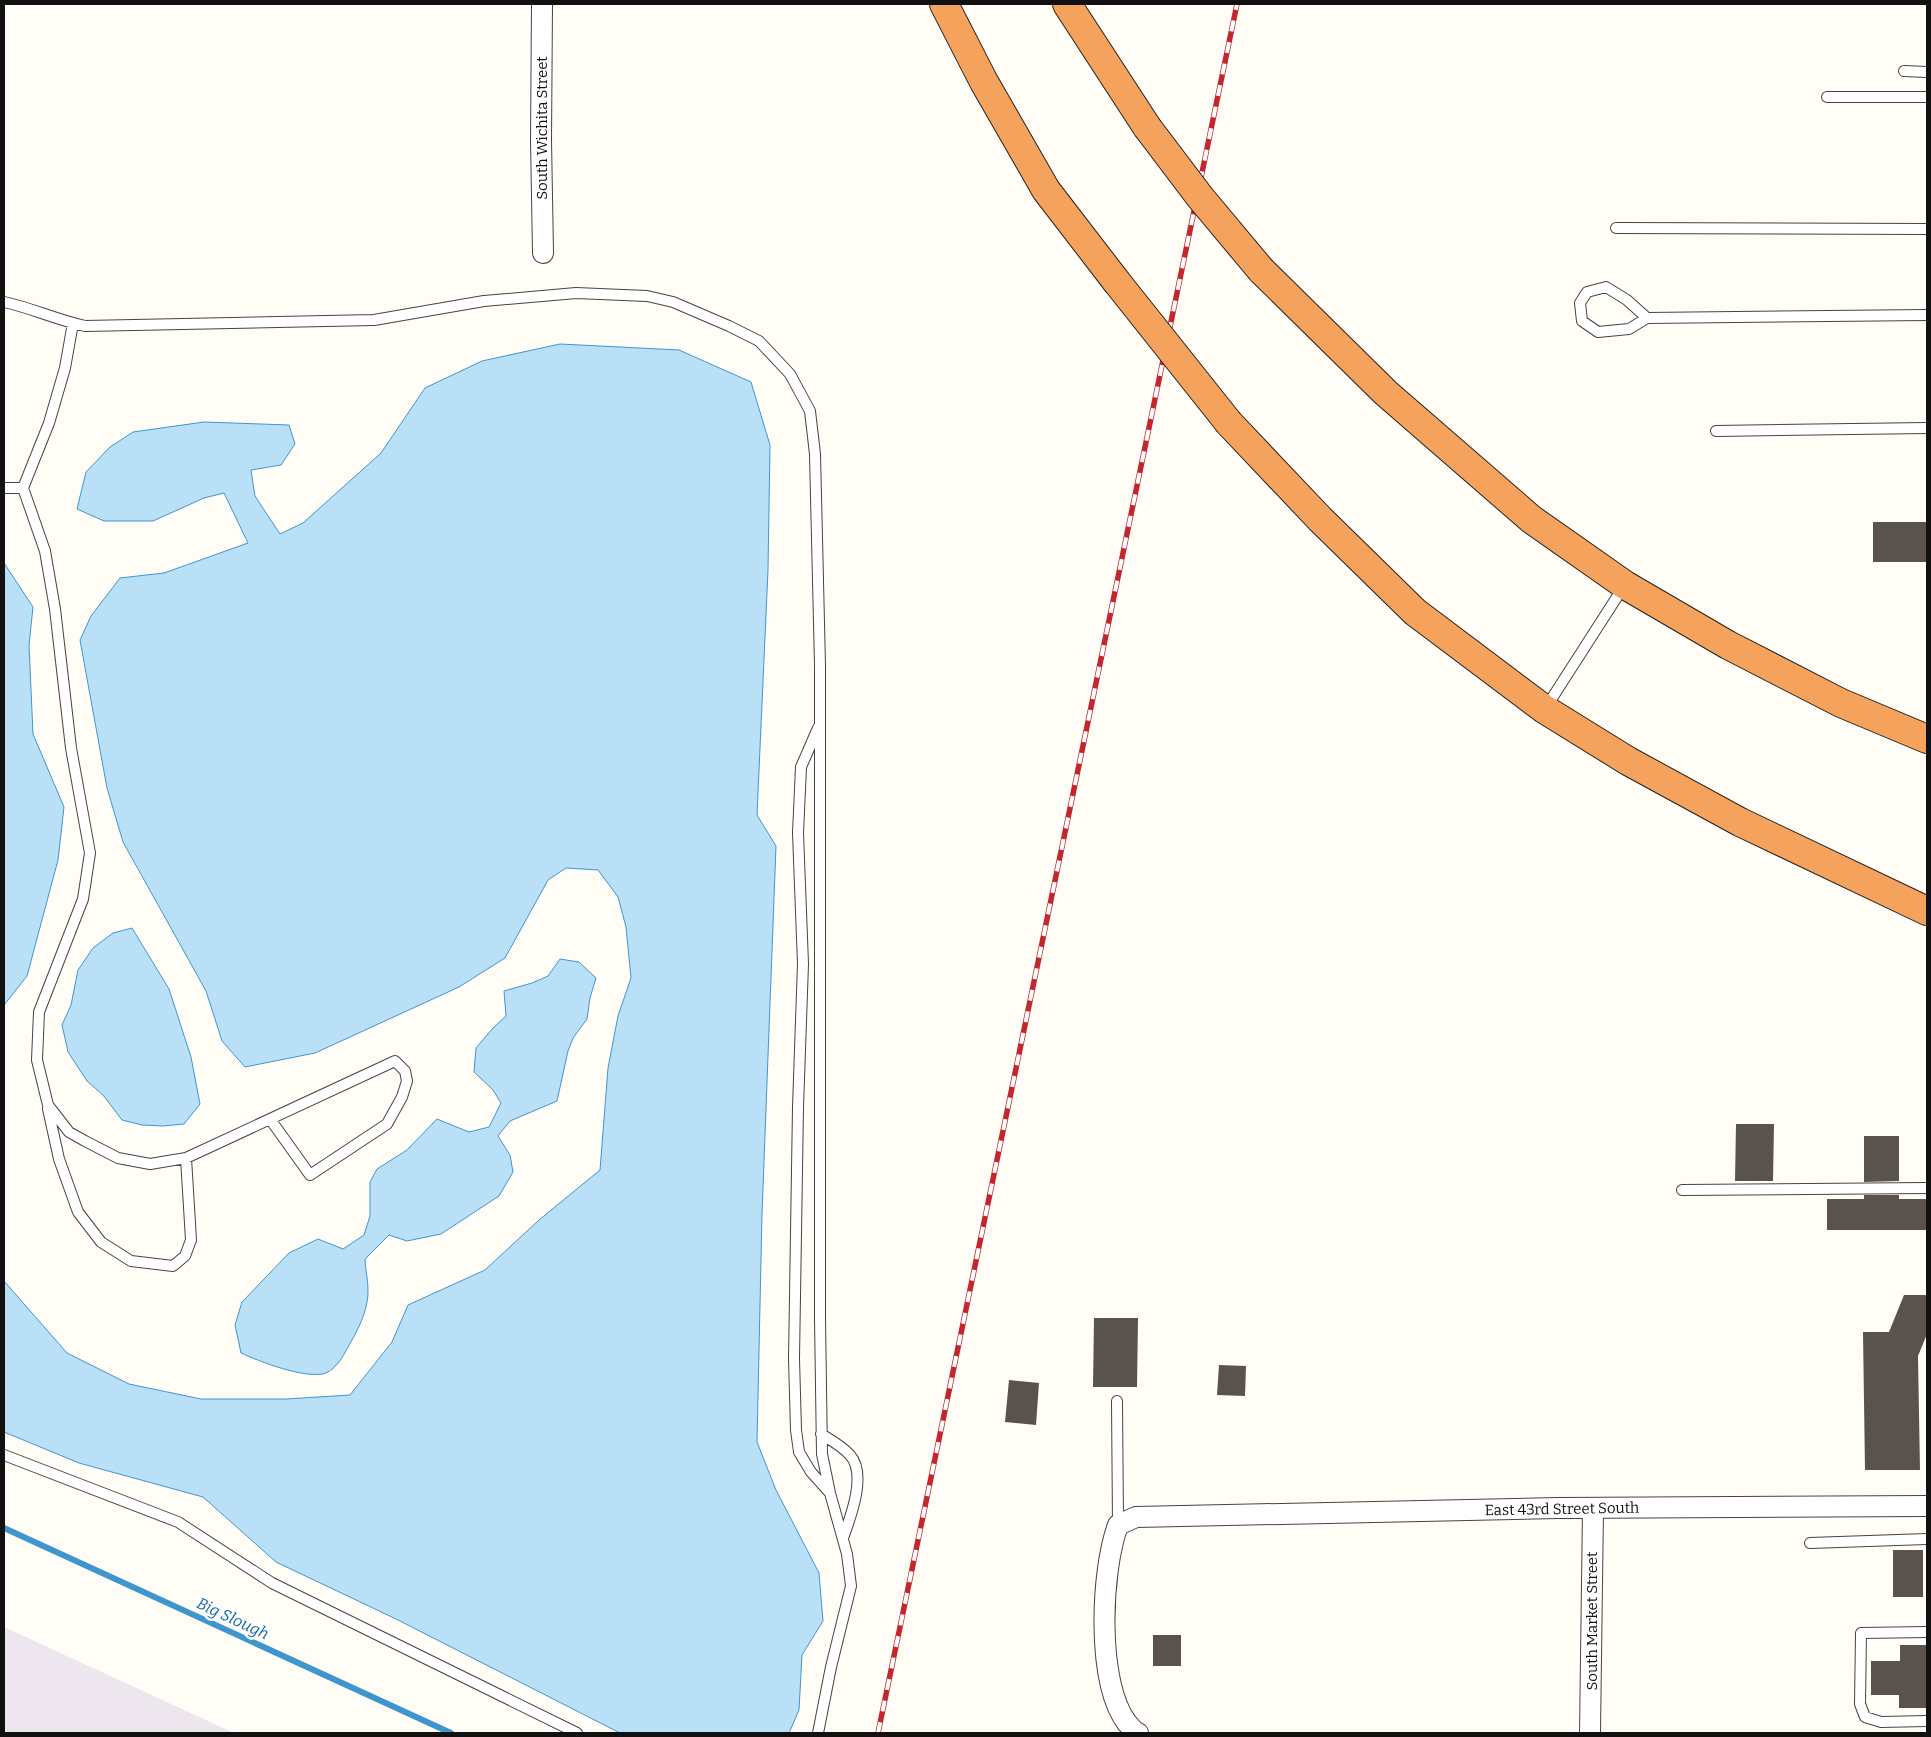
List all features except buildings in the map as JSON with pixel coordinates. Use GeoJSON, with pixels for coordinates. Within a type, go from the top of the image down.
{"type":"FeatureCollection","features":[{"type":"Feature","properties":{"kind":"highway"},"geometry":{"type":"LineString","coordinates":[[944,4],[984,82],[1046,190],[1116,282],[1229,423],[1320,519],[1414,612],[1544,709],[1628,761],[1740,822],[1927,911]]}},
{"type":"Feature","properties":{"kind":"highway"},"geometry":{"type":"LineString","coordinates":[[1067,4],[1148,127],[1200,197],[1261,270],[1386,393],[1531,519],[1625,585],[1728,645],[1841,703],[1927,739]]}},
{"type":"Feature","properties":{"kind":"street","name":"South Wichita Street"},"geometry":{"type":"LineString","coordinates":[[542,4],[540,140],[544,253]]}},
{"type":"Feature","properties":{"kind":"street","name":"East 43rd Street South"},"geometry":{"type":"LineString","coordinates":[[1118,1524],[1136,1517],[1593,1509],[1927,1506]]}},
{"type":"Feature","properties":{"kind":"street","name":"South Market Street"},"geometry":{"type":"LineString","coordinates":[[1590,1733],[1593,1509]]}},
{"type":"Feature","properties":{"kind":"street"},"geometry":{"type":"LineString","coordinates":[[1118,1524],[1112,1541],[1106,1586],[1105,1644],[1110,1681],[1120,1713],[1136,1732]]}},
{"type":"Feature","properties":{"kind":"lane"},"geometry":{"type":"LineString","coordinates":[[1904,71],[1927,72]]}},
{"type":"Feature","properties":{"kind":"lane"},"geometry":{"type":"LineString","coordinates":[[1827,97],[1927,97]]}},
{"type":"Feature","properties":{"kind":"lane"},"geometry":{"type":"LineString","coordinates":[[1616,228],[1927,229]]}},
{"type":"Feature","properties":{"kind":"lane"},"geometry":{"type":"LineString","coordinates":[[1647,318],[1627,300],[1606,287],[1587,292],[1580,303],[1582,321],[1598,332],[1629,329],[1647,318],[1927,315]]}},
{"type":"Feature","properties":{"kind":"lane"},"geometry":{"type":"LineString","coordinates":[[4,302],[24,306],[73,324],[85,326],[374,320],[484,301],[576,293],[647,296],[673,302],[729,326],[758,341],[790,374],[810,410],[815,454],[820,725],[822,1454],[830,1493],[848,1554],[851,1586],[831,1668],[818,1733]]}},
{"type":"Feature","properties":{"kind":"lane"},"geometry":{"type":"LineString","coordinates":[[73,324],[65,368],[50,423],[23,488],[46,561],[55,609],[70,748],[90,853],[83,899],[39,1012],[37,1060],[59,1159],[78,1212],[101,1242],[131,1261],[173,1266],[184,1256],[191,1240],[186,1158]]}},
{"type":"Feature","properties":{"kind":"lane"},"geometry":{"type":"LineString","coordinates":[[1716,431],[1927,428]]}},
{"type":"Feature","properties":{"kind":"lane"},"geometry":{"type":"LineString","coordinates":[[4,488],[23,488]]}},
{"type":"Feature","properties":{"kind":"lane"},"geometry":{"type":"LineString","coordinates":[[1544,709],[1625,585]]}},
{"type":"Feature","properties":{"kind":"lane"},"geometry":{"type":"LineString","coordinates":[[820,725],[801,767],[798,833],[803,964],[798,1107],[794,1359],[796,1430],[799,1452],[811,1472],[830,1493]]}},
{"type":"Feature","properties":{"kind":"lane"},"geometry":{"type":"LineString","coordinates":[[48,1105],[69,1132],[118,1158],[150,1164],[186,1158],[270,1119],[395,1061],[405,1071],[407,1081],[402,1097],[387,1124],[310,1175],[270,1119]]}},
{"type":"Feature","properties":{"kind":"lane"},"geometry":{"type":"LineString","coordinates":[[1682,1190],[1927,1188]]}},
{"type":"Feature","properties":{"kind":"lane"},"geometry":{"type":"LineString","coordinates":[[1117,1401],[1118,1524]]}},
{"type":"Feature","properties":{"kind":"lane"},"geometry":{"type":"LineString","coordinates":[[821,1434],[850,1455],[857,1467],[854,1504],[844,1538]]}},
{"type":"Feature","properties":{"kind":"lane"},"geometry":{"type":"LineString","coordinates":[[4,1455],[178,1522],[272,1583],[577,1733]]}},
{"type":"Feature","properties":{"kind":"lane"},"geometry":{"type":"LineString","coordinates":[[1810,1543],[1927,1539]]}},
{"type":"Feature","properties":{"kind":"lane"},"geometry":{"type":"LineString","coordinates":[[1927,1632],[1861,1633],[1860,1704],[1865,1717],[1881,1722],[1927,1721]]}},
{"type":"Feature","properties":{"kind":"shaded area"},"geometry":{"type":"Polygon","coordinates":[[[4,1627],[234,1733],[4,1733],[4,1627]]]}},
{"type":"Feature","properties":{"kind":"water"},"geometry":{"type":"Polygon","coordinates":[[[560,344],[679,350],[751,382],[770,445],[768,570],[757,815],[776,846],[762,1214],[757,1442],[776,1490],[819,1573],[823,1621],[802,1655],[799,1710],[789,1733],[620,1733],[396,1619],[276,1562],[203,1497],[79,1463],[4,1432],[4,1281],[67,1353],[129,1384],[201,1399],[286,1399],[350,1395],[392,1342],[408,1305],[485,1270],[539,1220],[600,1170],[608,1068],[618,1016],[631,978],[626,927],[618,897],[598,870],[566,868],[548,880],[505,958],[459,987],[315,1053],[245,1067],[222,1041],[206,991],[123,842],[107,788],[80,640],[91,616],[120,578],[164,573],[248,543],[224,493],[204,498],[153,521],[104,521],[77,509],[86,472],[110,447],[133,432],[204,422],[289,425],[295,444],[281,465],[251,470],[255,496],[280,534],[303,523],[381,453],[425,388],[482,361],[560,344]]]}},
{"type":"Feature","properties":{"kind":"water"},"geometry":{"type":"Polygon","coordinates":[[[4,563],[33,607],[29,645],[33,734],[64,807],[58,860],[27,976],[4,1005],[4,563]]]}},
{"type":"Feature","properties":{"kind":"water"},"geometry":{"type":"Polygon","coordinates":[[[132,928],[169,989],[191,1057],[200,1104],[184,1124],[142,1125],[122,1120],[103,1095],[87,1081],[68,1052],[62,1025],[71,1005],[78,970],[93,948],[113,933],[132,928]]]}},
{"type":"Feature","properties":{"kind":"water"},"geometry":{"type":"Polygon","coordinates":[[[560,959],[579,962],[596,978],[590,998],[587,1019],[573,1038],[568,1051],[557,1101],[510,1121],[498,1136],[510,1155],[513,1172],[499,1196],[441,1234],[407,1241],[389,1235],[365,1259],[368,1295],[363,1316],[344,1354],[331,1370],[318,1374],[295,1372],[270,1365],[241,1353],[235,1325],[242,1302],[289,1253],[318,1239],[343,1249],[364,1235],[370,1216],[370,1182],[377,1169],[407,1150],[437,1119],[469,1132],[489,1127],[501,1103],[493,1090],[474,1072],[476,1048],[506,1016],[504,991],[548,976],[560,959]]]}},
{"type":"Feature","properties":{"kind":"waterway","name":"Big Slough"},"geometry":{"type":"LineString","coordinates":[[4,1528],[451,1733]]}},
{"type":"Feature","properties":{"kind":"railway"},"geometry":{"type":"LineString","coordinates":[[878,1733],[1237,4]]}}]}
